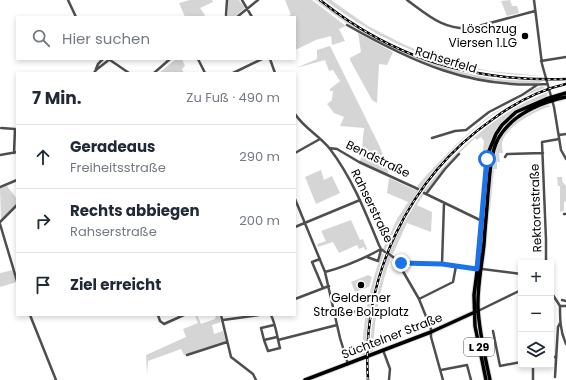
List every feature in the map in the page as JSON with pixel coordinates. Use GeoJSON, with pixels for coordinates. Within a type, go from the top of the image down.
{"type":"FeatureCollection","features":[{"type":"Feature","properties":{"kind":"main road","name":"L 29"},"geometry":{"type":"LineString","coordinates":[[490,380],[475,313],[478,291],[482,221],[494,148],[498,139],[511,122],[518,116],[566,93]]}},
{"type":"Feature","properties":{"kind":"main road","name":"L 29"},"geometry":{"type":"LineString","coordinates":[[552,99],[566,97]]}},
{"type":"Feature","properties":{"kind":"main road","name":"L 29"},"geometry":{"type":"LineString","coordinates":[[484,215],[486,224],[474,295],[475,313],[486,380]]}},
{"type":"Feature","properties":{"kind":"main road","name":"Süchtelner Straße"},"geometry":{"type":"LineString","coordinates":[[305,380],[431,332],[475,313]]}},
{"type":"Feature","properties":{"kind":"street"},"geometry":{"type":"LineString","coordinates":[[68,0],[76,16]]}},
{"type":"Feature","properties":{"kind":"street"},"geometry":{"type":"LineString","coordinates":[[226,15],[227,0]]}},
{"type":"Feature","properties":{"kind":"street"},"geometry":{"type":"LineString","coordinates":[[242,0],[252,16]]}},
{"type":"Feature","properties":{"kind":"street"},"geometry":{"type":"LineString","coordinates":[[238,16],[258,0]]}},
{"type":"Feature","properties":{"kind":"street"},"geometry":{"type":"LineString","coordinates":[[407,0],[441,23],[460,29],[471,28],[535,11]]}},
{"type":"Feature","properties":{"kind":"street"},"geometry":{"type":"LineString","coordinates":[[534,0],[541,60],[552,99],[559,139],[566,159]]}},
{"type":"Feature","properties":{"kind":"street","name":"Rahserfeld"},"geometry":{"type":"LineString","coordinates":[[347,25],[387,48],[418,62],[444,71],[473,79],[501,84],[547,84]]}},
{"type":"Feature","properties":{"kind":"street"},"geometry":{"type":"LineString","coordinates":[[541,60],[566,57]]}},
{"type":"Feature","properties":{"kind":"street"},"geometry":{"type":"LineString","coordinates":[[96,70],[98,64],[102,60]]}},
{"type":"Feature","properties":{"kind":"street"},"geometry":{"type":"LineString","coordinates":[[96,70],[110,60],[127,72]]}},
{"type":"Feature","properties":{"kind":"street"},"geometry":{"type":"LineString","coordinates":[[155,72],[169,60]]}},
{"type":"Feature","properties":{"kind":"street"},"geometry":{"type":"LineString","coordinates":[[198,60],[204,72]]}},
{"type":"Feature","properties":{"kind":"street"},"geometry":{"type":"LineString","coordinates":[[235,72],[260,60]]}},
{"type":"Feature","properties":{"kind":"street"},"geometry":{"type":"LineString","coordinates":[[270,60],[276,72]]}},
{"type":"Feature","properties":{"kind":"street"},"geometry":{"type":"LineString","coordinates":[[432,138],[456,131],[466,130],[489,112],[522,95],[537,85]]}},
{"type":"Feature","properties":{"kind":"street","name":"Rahserstraße"},"geometry":{"type":"LineString","coordinates":[[296,115],[301,122],[329,148],[348,176],[381,249],[385,252]]}},
{"type":"Feature","properties":{"kind":"street"},"geometry":{"type":"LineString","coordinates":[[0,155],[16,153],[16,129],[1,128]]}},
{"type":"Feature","properties":{"kind":"street"},"geometry":{"type":"LineString","coordinates":[[559,135],[566,134]]}},
{"type":"Feature","properties":{"kind":"street"},"geometry":{"type":"LineString","coordinates":[[296,152],[320,139]]}},
{"type":"Feature","properties":{"kind":"street","name":"Rektoratstraße"},"geometry":{"type":"LineString","coordinates":[[546,260],[542,142],[559,139]]}},
{"type":"Feature","properties":{"kind":"street","name":"Bendstraße"},"geometry":{"type":"LineString","coordinates":[[329,148],[337,149],[358,162],[418,189]]}},
{"type":"Feature","properties":{"kind":"street","name":"Rektoratstraße"},"geometry":{"type":"LineString","coordinates":[[505,157],[507,154],[543,153]]}},
{"type":"Feature","properties":{"kind":"street"},"geometry":{"type":"LineString","coordinates":[[459,154],[425,193],[486,224]]}},
{"type":"Feature","properties":{"kind":"street"},"geometry":{"type":"LineString","coordinates":[[0,187],[16,180]]}},
{"type":"Feature","properties":{"kind":"street"},"geometry":{"type":"LineString","coordinates":[[296,227],[360,200]]}},
{"type":"Feature","properties":{"kind":"street"},"geometry":{"type":"LineString","coordinates":[[296,201],[325,272],[335,317],[348,364]]}},
{"type":"Feature","properties":{"kind":"street"},"geometry":{"type":"LineString","coordinates":[[442,264],[444,203]]}},
{"type":"Feature","properties":{"kind":"street"},"geometry":{"type":"LineString","coordinates":[[16,206],[0,223],[16,278]]}},
{"type":"Feature","properties":{"kind":"street"},"geometry":{"type":"LineString","coordinates":[[367,257],[378,261],[381,249]]}},
{"type":"Feature","properties":{"kind":"street"},"geometry":{"type":"LineString","coordinates":[[325,272],[338,269],[367,257],[381,249]]}},
{"type":"Feature","properties":{"kind":"street","name":"Rahserstraße"},"geometry":{"type":"LineString","coordinates":[[389,254],[396,260]]}},
{"type":"Feature","properties":{"kind":"street"},"geometry":{"type":"LineString","coordinates":[[320,259],[312,262],[323,288]]}},
{"type":"Feature","properties":{"kind":"street"},"geometry":{"type":"LineString","coordinates":[[396,260],[401,263],[442,264],[518,274]]}},
{"type":"Feature","properties":{"kind":"street"},"geometry":{"type":"LineString","coordinates":[[396,260],[419,299],[431,329],[430,336],[443,380]]}},
{"type":"Feature","properties":{"kind":"street"},"geometry":{"type":"LineString","coordinates":[[419,299],[453,282],[456,266]]}},
{"type":"Feature","properties":{"kind":"street"},"geometry":{"type":"LineString","coordinates":[[296,299],[329,286]]}},
{"type":"Feature","properties":{"kind":"street","name":"Süchtelner Straße"},"geometry":{"type":"LineString","coordinates":[[475,313],[518,292]]}},
{"type":"Feature","properties":{"kind":"street"},"geometry":{"type":"LineString","coordinates":[[554,296],[560,306],[562,335],[566,344]]}},
{"type":"Feature","properties":{"kind":"street"},"geometry":{"type":"LineString","coordinates":[[562,300],[566,301]]}},
{"type":"Feature","properties":{"kind":"street"},"geometry":{"type":"LineString","coordinates":[[560,306],[566,306]]}},
{"type":"Feature","properties":{"kind":"street"},"geometry":{"type":"LineString","coordinates":[[335,317],[365,309]]}},
{"type":"Feature","properties":{"kind":"street"},"geometry":{"type":"LineString","coordinates":[[30,316],[56,380]]}},
{"type":"Feature","properties":{"kind":"street"},"geometry":{"type":"LineString","coordinates":[[158,316],[160,321],[164,324],[182,316]]}},
{"type":"Feature","properties":{"kind":"street"},"geometry":{"type":"LineString","coordinates":[[221,316],[231,357],[254,374],[256,380]]}},
{"type":"Feature","properties":{"kind":"street"},"geometry":{"type":"LineString","coordinates":[[223,320],[252,316]]}},
{"type":"Feature","properties":{"kind":"street"},"geometry":{"type":"LineString","coordinates":[[270,316],[274,325],[280,348],[268,351],[262,328],[274,325]]}},
{"type":"Feature","properties":{"kind":"street"},"geometry":{"type":"LineString","coordinates":[[560,322],[566,322]]}},
{"type":"Feature","properties":{"kind":"street"},"geometry":{"type":"LineString","coordinates":[[555,377],[558,327],[560,322]]}},
{"type":"Feature","properties":{"kind":"street"},"geometry":{"type":"LineString","coordinates":[[264,340],[337,325]]}},
{"type":"Feature","properties":{"kind":"street"},"geometry":{"type":"LineString","coordinates":[[493,331],[500,366],[518,363]]}},
{"type":"Feature","properties":{"kind":"street"},"geometry":{"type":"LineString","coordinates":[[188,355],[228,342]]}},
{"type":"Feature","properties":{"kind":"street"},"geometry":{"type":"LineString","coordinates":[[383,350],[390,370],[389,380]]}},
{"type":"Feature","properties":{"kind":"street"},"geometry":{"type":"LineString","coordinates":[[441,370],[467,365],[471,380]]}},
{"type":"Feature","properties":{"kind":"street"},"geometry":{"type":"LineString","coordinates":[[533,368],[533,380]]}},
{"type":"Feature","properties":{"kind":"shaded area"},"geometry":{"type":"Polygon","coordinates":[[[190,0],[212,0],[213,2],[200,8],[205,15],[204,16],[185,16],[179,3],[190,0]]]}},
{"type":"Feature","properties":{"kind":"shaded area"},"geometry":{"type":"Polygon","coordinates":[[[228,0],[239,0],[245,8],[235,16],[225,16],[228,15],[228,0]]]}},
{"type":"Feature","properties":{"kind":"shaded area"},"geometry":{"type":"Polygon","coordinates":[[[285,0],[312,0],[346,26],[339,29],[345,41],[332,45],[331,36],[316,40],[296,50],[296,16],[288,16],[291,15],[285,0]]]}},
{"type":"Feature","properties":{"kind":"shaded area"},"geometry":{"type":"Polygon","coordinates":[[[315,0],[318,0],[360,29],[383,42],[431,63],[482,76],[507,80],[543,81],[539,83],[502,83],[453,73],[428,65],[379,42],[356,29],[315,0]]]}},
{"type":"Feature","properties":{"kind":"shaded area"},"geometry":{"type":"Polygon","coordinates":[[[325,0],[331,0],[368,26],[405,45],[440,59],[489,71],[542,76],[483,71],[428,56],[375,32],[349,17],[325,0]]]}},
{"type":"Feature","properties":{"kind":"shaded area"},"geometry":{"type":"Polygon","coordinates":[[[510,0],[512,6],[517,6],[519,13],[507,16],[501,1],[510,0]]]}},
{"type":"Feature","properties":{"kind":"shaded area"},"geometry":{"type":"Polygon","coordinates":[[[358,33],[393,52],[387,65],[379,64],[377,103],[372,100],[350,60],[350,58],[361,52],[358,33]]]}},
{"type":"Feature","properties":{"kind":"shaded area"},"geometry":{"type":"Polygon","coordinates":[[[330,46],[380,147],[389,176],[359,162],[366,150],[362,148],[364,128],[340,126],[344,117],[334,113],[327,104],[332,100],[333,91],[330,91],[330,89],[340,81],[333,70],[329,71],[325,60],[296,68],[317,59],[317,50],[330,46]]]}},
{"type":"Feature","properties":{"kind":"shaded area"},"geometry":{"type":"Polygon","coordinates":[[[175,60],[182,60],[185,66],[182,69],[184,72],[160,72],[175,60]]]}},
{"type":"Feature","properties":{"kind":"shaded area"},"geometry":{"type":"Polygon","coordinates":[[[542,86],[545,88],[526,95],[533,90],[542,86]]]}},
{"type":"Feature","properties":{"kind":"shaded area"},"geometry":{"type":"Polygon","coordinates":[[[548,92],[546,97],[521,108],[495,133],[482,167],[484,141],[481,137],[477,140],[475,138],[444,168],[426,193],[423,191],[449,161],[479,133],[512,110],[529,100],[548,92]]]}},
{"type":"Feature","properties":{"kind":"shaded area"},"geometry":{"type":"Polygon","coordinates":[[[547,105],[551,106],[522,120],[509,131],[505,137],[502,143],[503,153],[499,153],[500,162],[497,162],[497,169],[494,169],[490,211],[488,207],[491,171],[498,144],[505,133],[515,123],[529,113],[547,105]]]}},
{"type":"Feature","properties":{"kind":"shaded area"},"geometry":{"type":"Polygon","coordinates":[[[506,106],[475,129],[445,157],[420,189],[417,186],[443,158],[471,131],[491,115],[506,106]]]}},
{"type":"Feature","properties":{"kind":"shaded area"},"geometry":{"type":"Polygon","coordinates":[[[321,170],[324,180],[332,176],[340,193],[316,204],[305,177],[321,170]]]}},
{"type":"Feature","properties":{"kind":"shaded area"},"geometry":{"type":"Polygon","coordinates":[[[557,177],[562,177],[562,181],[566,186],[564,211],[560,212],[560,186],[558,186],[557,177]]]}},
{"type":"Feature","properties":{"kind":"shaded area"},"geometry":{"type":"Polygon","coordinates":[[[389,178],[415,190],[419,190],[395,229],[385,251],[383,249],[397,219],[408,202],[387,193],[389,178]]]}},
{"type":"Feature","properties":{"kind":"shaded area"},"geometry":{"type":"Polygon","coordinates":[[[7,186],[16,198],[16,205],[1,220],[0,188],[7,186]]]}},
{"type":"Feature","properties":{"kind":"shaded area"},"geometry":{"type":"Polygon","coordinates":[[[422,193],[424,194],[417,205],[432,212],[431,232],[407,223],[393,254],[389,253],[401,227],[422,193]]]}},
{"type":"Feature","properties":{"kind":"shaded area"},"geometry":{"type":"Polygon","coordinates":[[[351,220],[360,240],[363,239],[367,249],[365,250],[364,247],[359,249],[357,245],[339,253],[333,242],[318,247],[317,244],[326,241],[321,231],[351,220]]]}},
{"type":"Feature","properties":{"kind":"shaded area"},"geometry":{"type":"Polygon","coordinates":[[[382,253],[384,254],[376,279],[371,304],[365,355],[362,356],[368,304],[382,253]]]}},
{"type":"Feature","properties":{"kind":"shaded area"},"geometry":{"type":"Polygon","coordinates":[[[388,254],[391,257],[376,315],[373,351],[370,353],[376,303],[388,254]]]}},
{"type":"Feature","properties":{"kind":"shaded area"},"geometry":{"type":"Polygon","coordinates":[[[13,270],[16,282],[0,287],[0,273],[13,270]]]}},
{"type":"Feature","properties":{"kind":"shaded area","name":"Gelderner Straße Bolzplatz"},"geometry":{"type":"Polygon","coordinates":[[[368,275],[372,277],[369,287],[355,292],[351,282],[368,275]]]}},
{"type":"Feature","properties":{"kind":"shaded area"},"geometry":{"type":"Polygon","coordinates":[[[195,316],[197,316],[201,324],[215,319],[216,316],[219,316],[221,322],[212,325],[214,334],[223,331],[226,341],[184,355],[181,349],[148,361],[147,375],[146,355],[186,337],[183,329],[198,323],[195,316]]]}},
{"type":"Feature","properties":{"kind":"railway"},"geometry":{"type":"LineString","coordinates":[[320,0],[376,38],[406,52],[436,63],[466,71],[498,76],[531,79],[566,79]]}},
{"type":"Feature","properties":{"kind":"railway"},"geometry":{"type":"LineString","coordinates":[[368,380],[368,342],[373,304],[382,268],[396,233],[414,201],[437,170],[463,143],[493,119],[528,98],[546,90],[566,84]]}},
{"type":"Feature","properties":{"kind":"place","name":"Löschzug Viersen 1.LG"},"geometry":{"type":"Point","coordinates":[525,36]}},
{"type":"Feature","properties":{"kind":"place","name":"Gelderner Straße Bolzplatz"},"geometry":{"type":"Point","coordinates":[361,285]}},
{"type":"Feature","properties":{"kind":"route"},"geometry":{"type":"LineString","coordinates":[[401,263],[442,264],[477,269],[487,159]]}}]}
